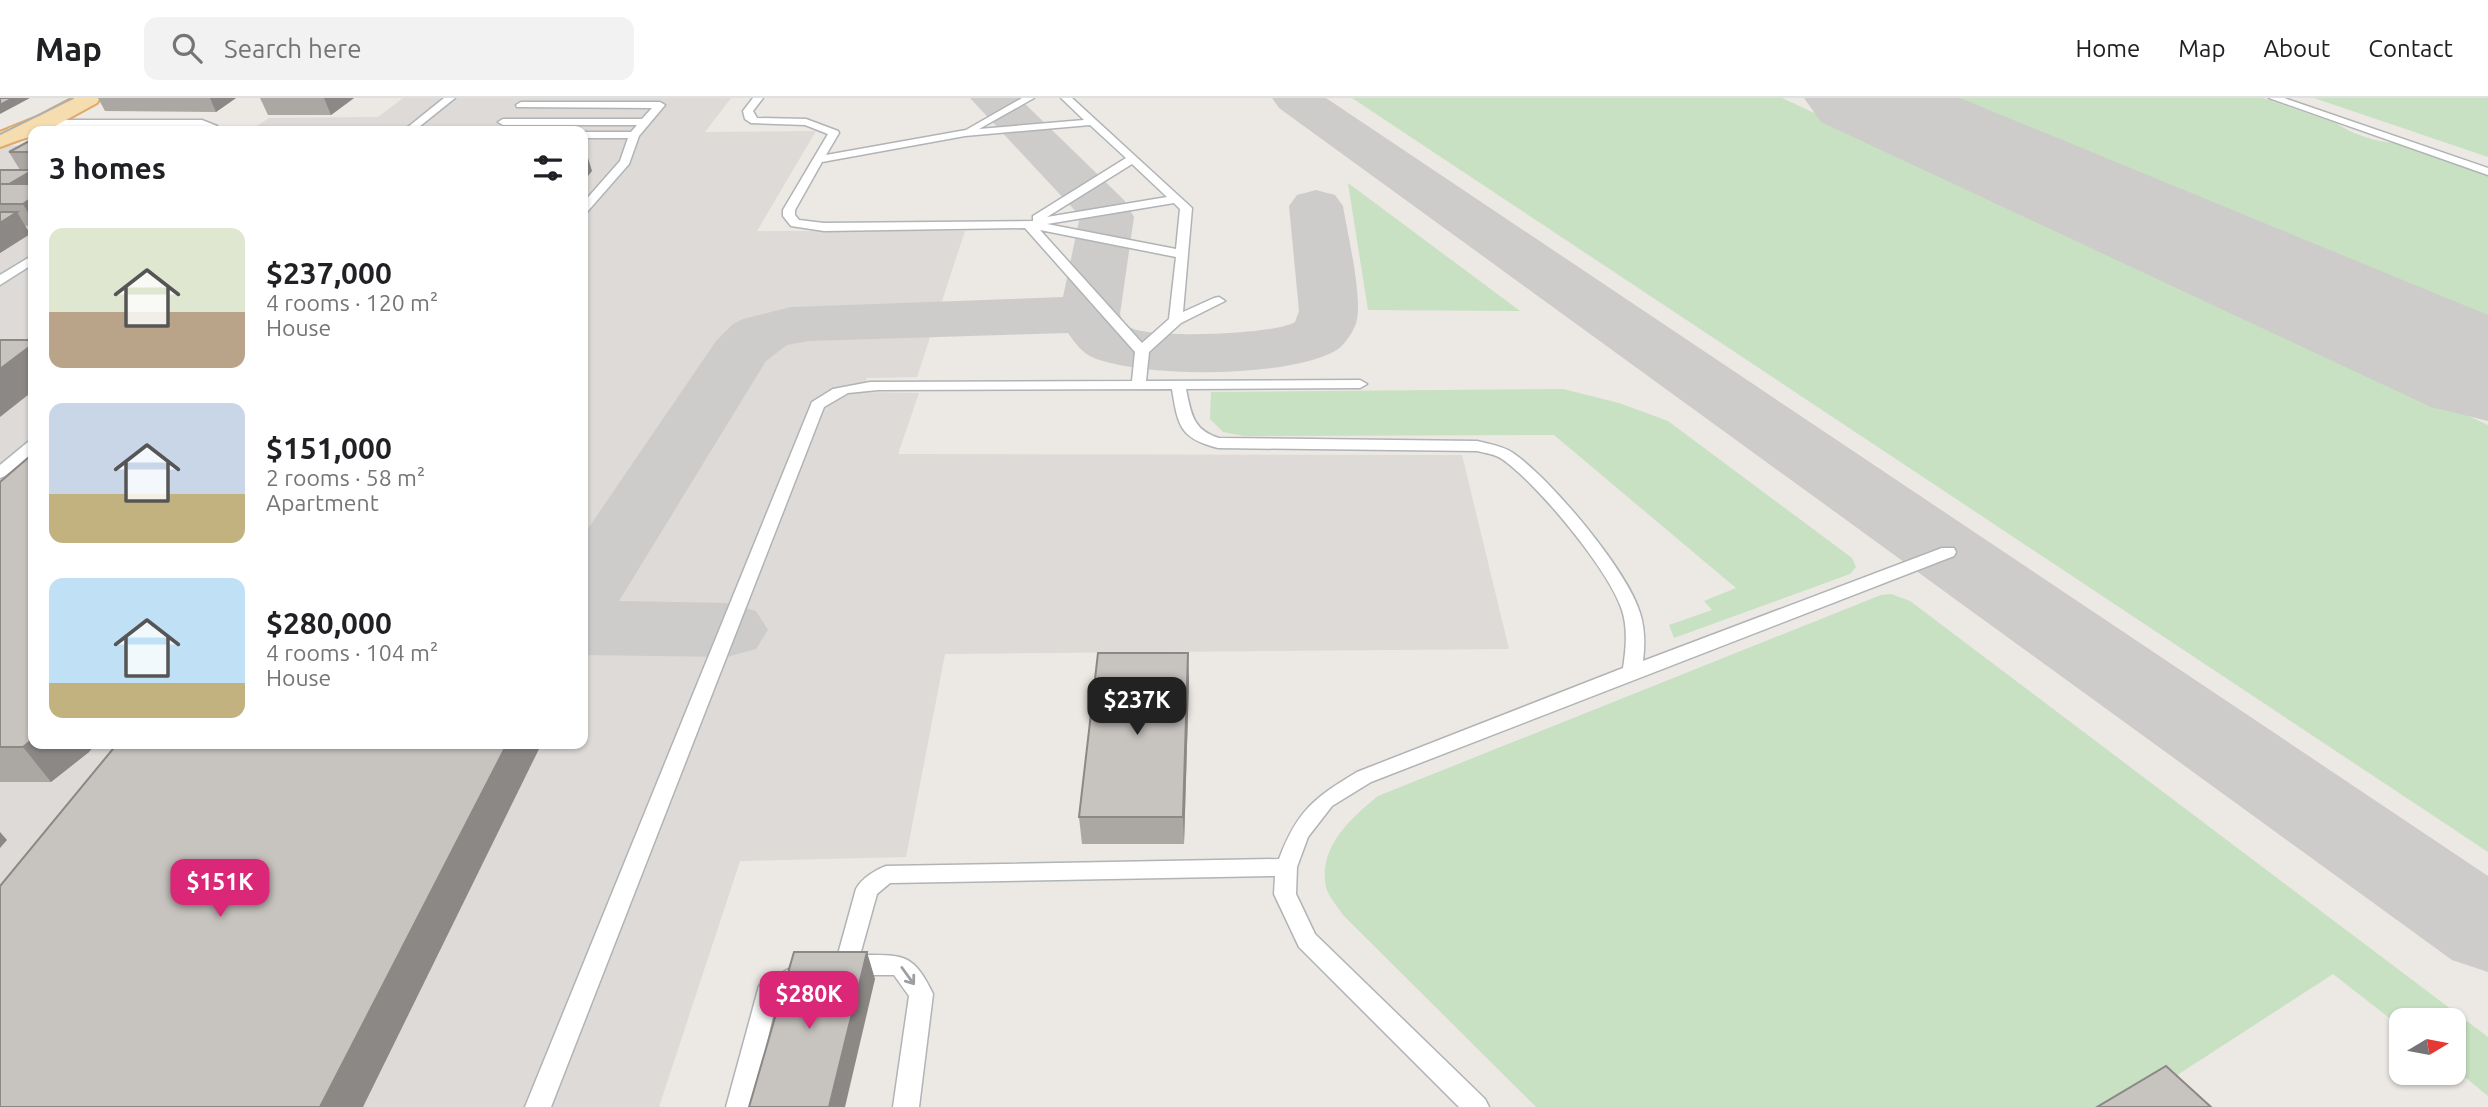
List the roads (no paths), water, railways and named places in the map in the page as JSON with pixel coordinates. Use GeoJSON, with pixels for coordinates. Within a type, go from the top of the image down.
{"type":"FeatureCollection","features":[{"type":"Feature","properties":{"kind":"main road"},"geometry":{"type":"LineString","coordinates":[[13,134],[51,98]]}},
{"type":"Feature","properties":{"kind":"main road"},"geometry":{"type":"LineString","coordinates":[[30,126],[89,98]]}},
{"type":"Feature","properties":{"kind":"lane"},"geometry":{"type":"LineString","coordinates":[[414,126],[450,98]]}},
{"type":"Feature","properties":{"kind":"lane"},"geometry":{"type":"LineString","coordinates":[[758,98],[748,111],[749,117],[755,121],[806,122],[834,133],[789,210],[789,216],[795,223],[824,227],[1028,224],[1177,199]]}},
{"type":"Feature","properties":{"kind":"lane"},"geometry":{"type":"LineString","coordinates":[[965,133],[1029,98]]}},
{"type":"Feature","properties":{"kind":"lane"},"geometry":{"type":"LineString","coordinates":[[1066,98],[1186,208],[1176,320]]}},
{"type":"Feature","properties":{"kind":"lane"},"geometry":{"type":"LineString","coordinates":[[2274,98],[2488,172]]}},
{"type":"Feature","properties":{"kind":"lane"},"geometry":{"type":"LineString","coordinates":[[499,126],[525,102],[663,102]]}},
{"type":"Feature","properties":{"kind":"lane"},"geometry":{"type":"LineString","coordinates":[[588,204],[625,162],[634,135],[663,102]]}},
{"type":"Feature","properties":{"kind":"lane"},"geometry":{"type":"LineString","coordinates":[[503,122],[645,122]]}},
{"type":"Feature","properties":{"kind":"lane"},"geometry":{"type":"LineString","coordinates":[[818,160],[965,133],[1092,122]]}},
{"type":"Feature","properties":{"kind":"lane"},"geometry":{"type":"LineString","coordinates":[[588,135],[634,135]]}},
{"type":"Feature","properties":{"kind":"lane"},"geometry":{"type":"LineString","coordinates":[[1028,224],[1132,159]]}},
{"type":"Feature","properties":{"kind":"lane"},"geometry":{"type":"LineString","coordinates":[[1028,224],[1181,254]]}},
{"type":"Feature","properties":{"kind":"lane"},"geometry":{"type":"LineString","coordinates":[[1028,224],[1142,351]]}},
{"type":"Feature","properties":{"kind":"lane"},"geometry":{"type":"LineString","coordinates":[[0,281],[28,262]]}},
{"type":"Feature","properties":{"kind":"lane"},"geometry":{"type":"LineString","coordinates":[[1139,385],[1142,351],[1176,320],[1219,301]]}},
{"type":"Feature","properties":{"kind":"lane"},"geometry":{"type":"LineString","coordinates":[[538,1107],[817,405],[832,393],[854,387],[1360,384]]}},
{"type":"Feature","properties":{"kind":"lane"},"geometry":{"type":"LineString","coordinates":[[1178,385],[1185,423],[1202,438],[1218,443],[1478,446],[1506,453],[1529,474],[1595,554],[1628,601],[1637,636],[1632,672]]}},
{"type":"Feature","properties":{"kind":"lane"},"geometry":{"type":"LineString","coordinates":[[0,476],[28,450]]}},
{"type":"Feature","properties":{"kind":"lane"},"geometry":{"type":"LineString","coordinates":[[0,476],[22,478]]}},
{"type":"Feature","properties":{"kind":"lane"},"geometry":{"type":"LineString","coordinates":[[1476,1107],[1307,940],[1285,894],[1286,867],[1299,833],[1325,801],[1364,778],[1632,672],[1948,552]]}},
{"type":"Feature","properties":{"kind":"lane"},"geometry":{"type":"LineString","coordinates":[[846,965],[867,889],[886,875],[1286,867]]}},
{"type":"Feature","properties":{"kind":"lane"},"geometry":{"type":"LineString","coordinates":[[739,1107],[767,993],[811,966],[900,964],[922,994],[906,1107]]}},
{"type":"Feature","properties":{"kind":"tram line"},"geometry":{"type":"LineString","coordinates":[[0,134],[73,98]]}}]}
